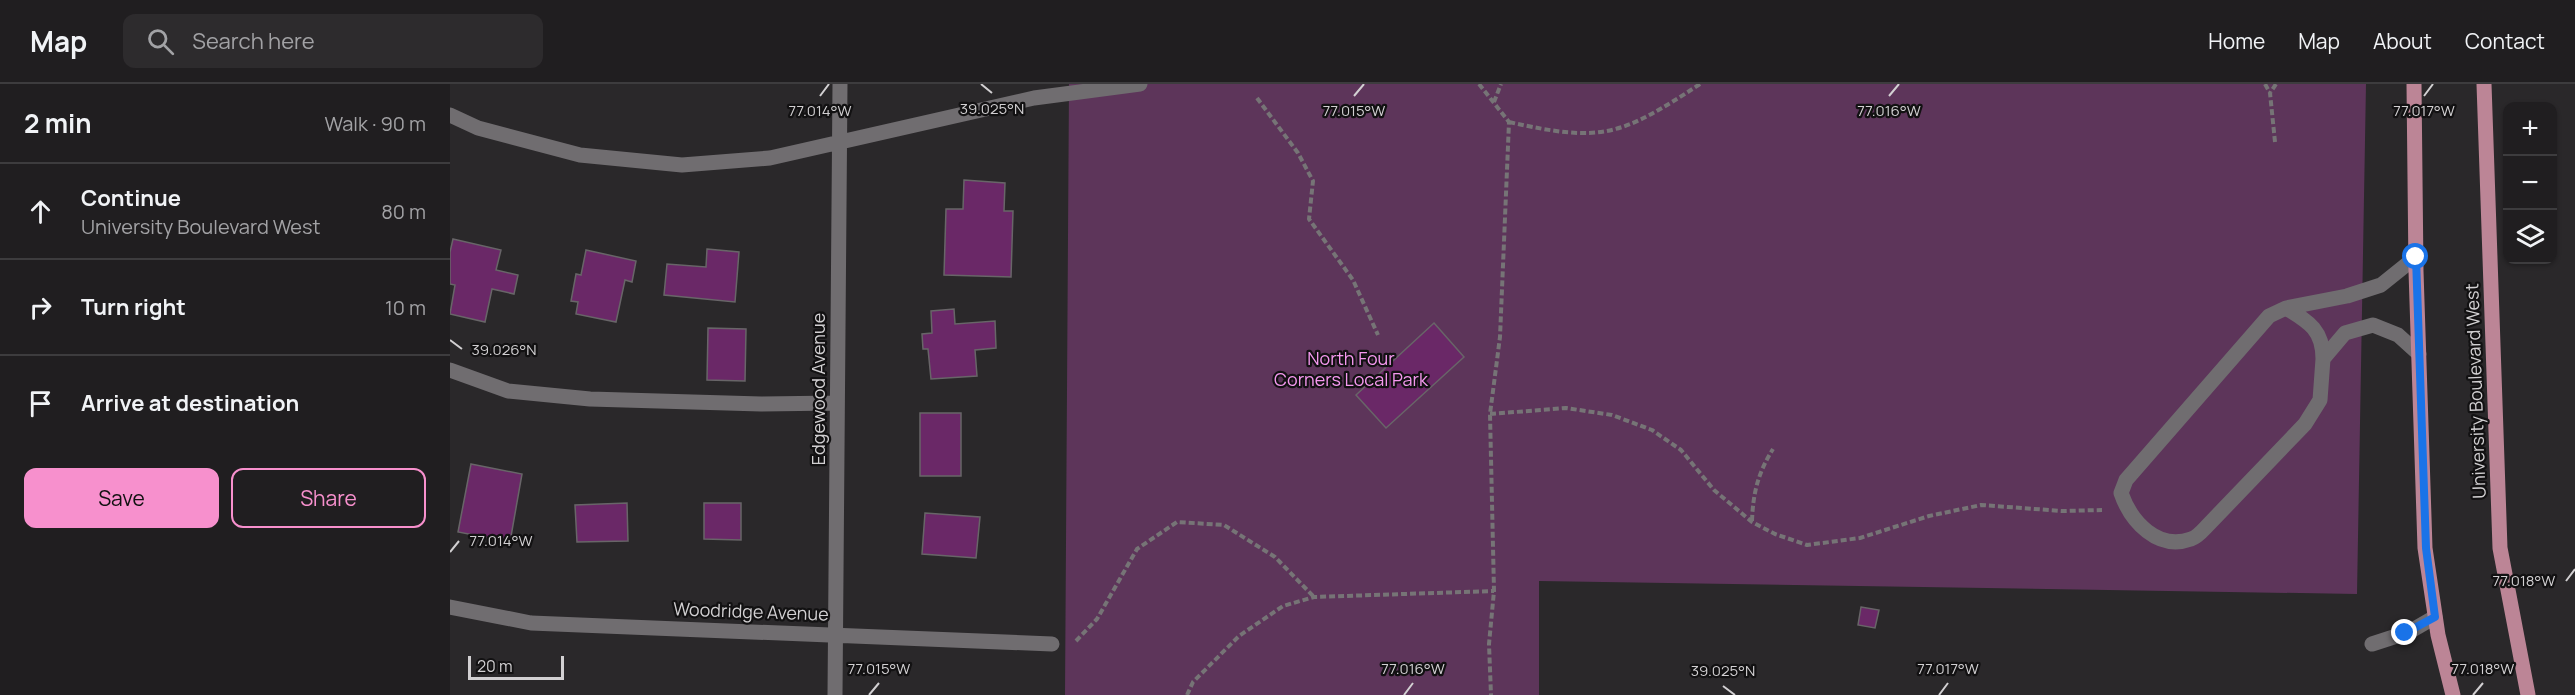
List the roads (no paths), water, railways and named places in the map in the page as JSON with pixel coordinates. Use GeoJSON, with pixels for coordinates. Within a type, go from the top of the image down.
{"type":"FeatureCollection","features":[{"type":"Feature","properties":{"kind":"main road"},"geometry":{"type":"LineString","coordinates":[[2414,84],[2416,257],[2426,548],[2435,617],[2453,695]]}},
{"type":"Feature","properties":{"kind":"main road","name":"University Boulevard West"},"geometry":{"type":"LineString","coordinates":[[2484,84],[2500,548],[2528,695]]}},
{"type":"Feature","properties":{"kind":"street","name":"Edgewood Avenue"},"geometry":{"type":"LineString","coordinates":[[835,695],[840,84]]}},
{"type":"Feature","properties":{"kind":"street"},"geometry":{"type":"LineString","coordinates":[[450,115],[478,128],[580,155],[682,165],[770,158],[1034,98],[1140,84]]}},
{"type":"Feature","properties":{"kind":"street"},"geometry":{"type":"LineString","coordinates":[[2286,308],[2308,321],[2323,341],[2320,399],[2305,424],[2193,539],[2164,542],[2134,520],[2127,510],[2121,493],[2126,480],[2269,316],[2286,308],[2348,296],[2381,285],[2416,257]]}},
{"type":"Feature","properties":{"kind":"street"},"geometry":{"type":"LineString","coordinates":[[2323,359],[2345,333],[2373,326],[2398,335],[2419,354]]}},
{"type":"Feature","properties":{"kind":"street"},"geometry":{"type":"LineString","coordinates":[[450,370],[508,391],[590,399],[761,404],[837,403]]}},
{"type":"Feature","properties":{"kind":"street","name":"Woodridge Avenue"},"geometry":{"type":"LineString","coordinates":[[450,607],[531,623],[1052,644]]}},
{"type":"Feature","properties":{"kind":"street"},"geometry":{"type":"LineString","coordinates":[[2372,644],[2409,632],[2435,617]]}},
{"type":"Feature","properties":{"kind":"park label","name":"North Four Corners Local Park"},"geometry":{"type":"Point","coordinates":[1351,368]}}]}
